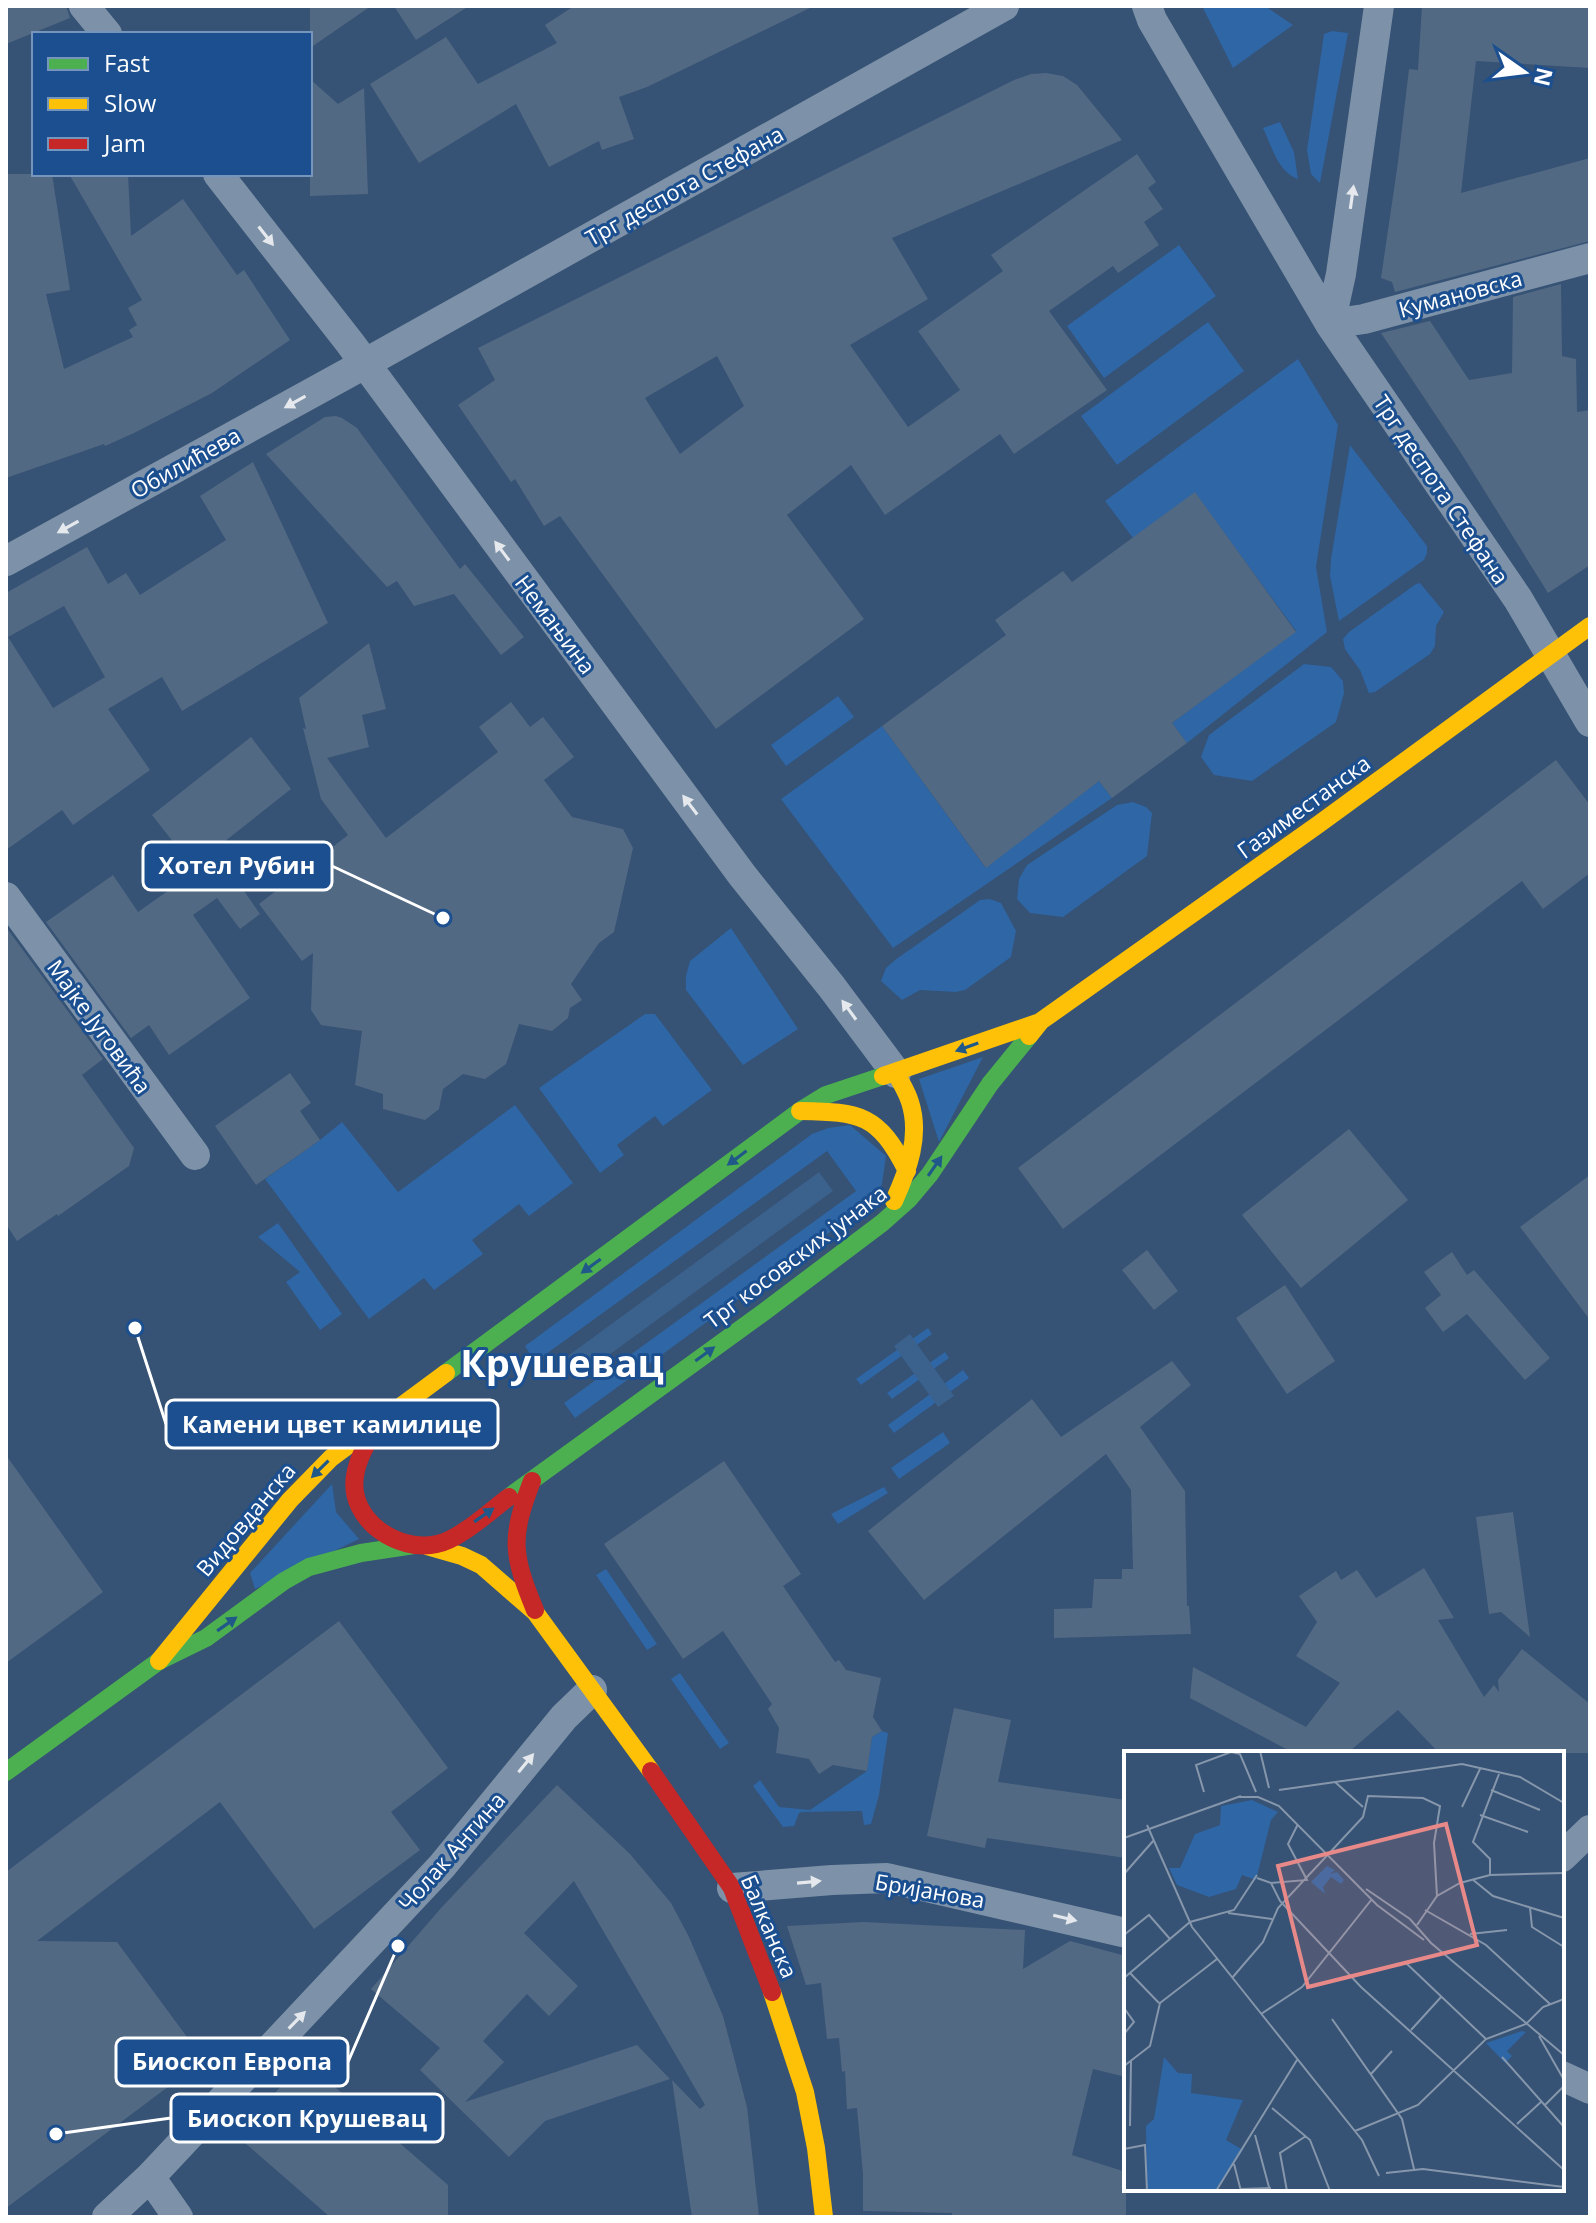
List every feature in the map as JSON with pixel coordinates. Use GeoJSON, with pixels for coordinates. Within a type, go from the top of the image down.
{"type":"FeatureCollection","features":[{"type":"Feature","properties":{"kind":"main road","name":"Газиместанска"},"geometry":{"type":"LineString","coordinates":[[1041,1021],[1590,626]]}},
{"type":"Feature","properties":{"kind":"main road"},"geometry":{"type":"LineString","coordinates":[[421,1545],[385,1535],[374,1527],[362,1511],[353,1490],[354,1476],[364,1448],[381,1420],[800,1111],[826,1095],[1041,1021]]}},
{"type":"Feature","properties":{"kind":"main road","name":"Трг косовских јунака"},"geometry":{"type":"LineString","coordinates":[[421,1545],[449,1540],[882,1223],[909,1199],[930,1174],[990,1084],[1041,1021]]}},
{"type":"Feature","properties":{"kind":"main road"},"geometry":{"type":"LineString","coordinates":[[882,1223],[907,1171],[915,1129],[910,1102],[896,1073]]}},
{"type":"Feature","properties":{"kind":"main road"},"geometry":{"type":"LineString","coordinates":[[800,1111],[862,1116],[889,1136],[907,1171]]}},
{"type":"Feature","properties":{"kind":"main road","name":"Видовданска"},"geometry":{"type":"LineString","coordinates":[[159,1661],[312,1476],[381,1420]]}},
{"type":"Feature","properties":{"kind":"main road","name":"Балканска"},"geometry":{"type":"LineString","coordinates":[[532,1481],[516,1542],[517,1563],[535,1612]]}},
{"type":"Feature","properties":{"kind":"main road","name":"Видовданска"},"geometry":{"type":"LineString","coordinates":[[6,1772],[159,1661],[206,1638],[284,1581],[309,1567],[361,1553],[421,1545]]}},
{"type":"Feature","properties":{"kind":"main road","name":"Балканска"},"geometry":{"type":"LineString","coordinates":[[421,1545],[462,1556],[481,1565],[535,1612],[633,1745],[732,1888],[762,1962],[805,2092],[816,2148],[824,2217]]}},
{"type":"Feature","properties":{"kind":"street"},"geometry":{"type":"LineString","coordinates":[[84,6],[105,32]]}},
{"type":"Feature","properties":{"kind":"street","name":"Трг деспота Стефана"},"geometry":{"type":"LineString","coordinates":[[363,363],[1004,6]]}},
{"type":"Feature","properties":{"kind":"street","name":"Трг деспота Стефана"},"geometry":{"type":"LineString","coordinates":[[1147,6],[1152,20],[1330,324],[1518,599],[1590,722]]}},
{"type":"Feature","properties":{"kind":"street"},"geometry":{"type":"LineString","coordinates":[[1330,324],[1341,274],[1379,6]]}},
{"type":"Feature","properties":{"kind":"street","name":"Немањина"},"geometry":{"type":"LineString","coordinates":[[220,176],[350,343],[742,875],[896,1073]]}},
{"type":"Feature","properties":{"kind":"street","name":"Кумановска"},"geometry":{"type":"LineString","coordinates":[[1330,324],[1364,319],[1590,258]]}},
{"type":"Feature","properties":{"kind":"street","name":"Обилићева"},"geometry":{"type":"LineString","coordinates":[[6,561],[363,363]]}},
{"type":"Feature","properties":{"kind":"street","name":"Мајке Југовића"},"geometry":{"type":"LineString","coordinates":[[6,897],[195,1155]]}},
{"type":"Feature","properties":{"kind":"street","name":"Чолак Антина"},"geometry":{"type":"LineString","coordinates":[[107,2217],[150,2177],[442,1866],[564,1717],[592,1690]]}},
{"type":"Feature","properties":{"kind":"street"},"geometry":{"type":"LineString","coordinates":[[1564,1855],[1590,1830]]}},
{"type":"Feature","properties":{"kind":"street","name":"Бријанова"},"geometry":{"type":"LineString","coordinates":[[732,1888],[887,1878],[1124,1933]]}},
{"type":"Feature","properties":{"kind":"street"},"geometry":{"type":"LineString","coordinates":[[1564,2077],[1590,2089]]}},
{"type":"Feature","properties":{"kind":"street"},"geometry":{"type":"LineString","coordinates":[[150,2177],[178,2217]]}},
{"type":"Feature","properties":{"kind":"shaded area"},"geometry":{"type":"Polygon","coordinates":[[[1202,6],[1265,6],[1293,25],[1233,68],[1202,6]]]}},
{"type":"Feature","properties":{"kind":"shaded area"},"geometry":{"type":"Polygon","coordinates":[[[1332,31],[1348,33],[1320,183],[1311,174],[1307,150],[1324,34],[1332,31]]]}},
{"type":"Feature","properties":{"kind":"shaded area"},"geometry":{"type":"Polygon","coordinates":[[[1280,122],[1294,152],[1298,179],[1285,171],[1263,128],[1280,122]]]}},
{"type":"Feature","properties":{"kind":"shaded area"},"geometry":{"type":"Polygon","coordinates":[[[1179,245],[1216,296],[1104,378],[1067,326],[1179,245]]]}},
{"type":"Feature","properties":{"kind":"shaded area"},"geometry":{"type":"Polygon","coordinates":[[[1208,322],[1244,371],[1117,465],[1081,416],[1208,322]]]}},
{"type":"Feature","properties":{"kind":"shaded area"},"geometry":{"type":"Polygon","coordinates":[[[1298,359],[1338,425],[1316,567],[1327,632],[1187,743],[1172,723],[1296,631],[1195,493],[1133,538],[1105,501],[1298,359]]]}},
{"type":"Feature","properties":{"kind":"shaded area"},"geometry":{"type":"Polygon","coordinates":[[[1350,445],[1427,546],[1427,553],[1424,560],[1339,621],[1330,576],[1331,559],[1350,445]]]}},
{"type":"Feature","properties":{"kind":"shaded area"},"geometry":{"type":"Polygon","coordinates":[[[1420,583],[1444,612],[1436,626],[1435,646],[1430,654],[1369,693],[1360,670],[1345,649],[1343,639],[1420,583]]]}},
{"type":"Feature","properties":{"kind":"shaded area"},"geometry":{"type":"Polygon","coordinates":[[[1304,664],[1331,667],[1343,681],[1344,693],[1336,722],[1252,781],[1214,775],[1201,757],[1209,735],[1304,664]]]}},
{"type":"Feature","properties":{"kind":"shaded area"},"geometry":{"type":"Polygon","coordinates":[[[838,696],[854,717],[786,766],[771,745],[838,696]]]}},
{"type":"Feature","properties":{"kind":"shaded area"},"geometry":{"type":"Polygon","coordinates":[[[882,726],[985,867],[1099,781],[1112,798],[893,948],[781,799],[882,726]]]}},
{"type":"Feature","properties":{"kind":"shaded area"},"geometry":{"type":"Polygon","coordinates":[[[1133,802],[1152,813],[1147,856],[1063,917],[1030,913],[1017,899],[1019,879],[1027,865],[1117,805],[1133,802]]]}},
{"type":"Feature","properties":{"kind":"shaded area"},"geometry":{"type":"Polygon","coordinates":[[[990,899],[1001,903],[1016,931],[1011,957],[965,990],[956,992],[920,990],[902,1000],[881,981],[886,968],[895,960],[980,900],[990,899]]]}},
{"type":"Feature","properties":{"kind":"shaded area"},"geometry":{"type":"Polygon","coordinates":[[[731,928],[798,1029],[743,1065],[686,990],[690,961],[731,928]]]}},
{"type":"Feature","properties":{"kind":"shaded area"},"geometry":{"type":"Polygon","coordinates":[[[645,1014],[655,1014],[712,1090],[663,1126],[655,1116],[617,1145],[624,1155],[600,1173],[539,1088],[645,1014]]]}},
{"type":"Feature","properties":{"kind":"shaded area"},"geometry":{"type":"Polygon","coordinates":[[[983,1057],[939,1142],[919,1079],[983,1057]]]}},
{"type":"Feature","properties":{"kind":"shaded area"},"geometry":{"type":"Polygon","coordinates":[[[515,1105],[573,1183],[529,1216],[519,1204],[472,1240],[483,1254],[434,1290],[424,1278],[369,1319],[265,1179],[342,1122],[398,1192],[515,1105]]]}},
{"type":"Feature","properties":{"kind":"shaded area"},"geometry":{"type":"Polygon","coordinates":[[[850,1125],[886,1156],[882,1184],[873,1201],[575,1418],[564,1403],[856,1191],[827,1151],[535,1362],[525,1346],[812,1134],[850,1125]]]}},
{"type":"Feature","properties":{"kind":"shaded area"},"geometry":{"type":"Polygon","coordinates":[[[819,1172],[833,1191],[579,1377],[565,1358],[819,1172]]]}},
{"type":"Feature","properties":{"kind":"shaded area"},"geometry":{"type":"Polygon","coordinates":[[[278,1223],[342,1314],[320,1330],[286,1282],[300,1272],[258,1237],[278,1223]]]}},
{"type":"Feature","properties":{"kind":"shaded area"},"geometry":{"type":"Polygon","coordinates":[[[928,1328],[932,1334],[861,1385],[856,1379],[928,1328]]]}},
{"type":"Feature","properties":{"kind":"shaded area"},"geometry":{"type":"Polygon","coordinates":[[[910,1334],[954,1396],[938,1407],[894,1346],[910,1334]]]}},
{"type":"Feature","properties":{"kind":"shaded area"},"geometry":{"type":"Polygon","coordinates":[[[945,1352],[949,1358],[892,1399],[887,1393],[945,1352]]]}},
{"type":"Feature","properties":{"kind":"shaded area"},"geometry":{"type":"Polygon","coordinates":[[[963,1370],[969,1378],[894,1433],[888,1425],[963,1370]]]}},
{"type":"Feature","properties":{"kind":"shaded area"},"geometry":{"type":"Polygon","coordinates":[[[943,1432],[950,1443],[899,1479],[891,1468],[943,1432]]]}},
{"type":"Feature","properties":{"kind":"shaded area"},"geometry":{"type":"Polygon","coordinates":[[[332,1484],[336,1512],[359,1539],[255,1589],[250,1573],[332,1484]]]}},
{"type":"Feature","properties":{"kind":"shaded area"},"geometry":{"type":"Polygon","coordinates":[[[884,1487],[888,1493],[838,1524],[831,1514],[884,1487]]]}},
{"type":"Feature","properties":{"kind":"shaded area"},"geometry":{"type":"Polygon","coordinates":[[[606,1569],[657,1644],[647,1650],[596,1575],[606,1569]]]}},
{"type":"Feature","properties":{"kind":"shaded area"},"geometry":{"type":"Polygon","coordinates":[[[680,1673],[729,1743],[720,1749],[671,1679],[680,1673]]]}},
{"type":"Feature","properties":{"kind":"shaded area"},"geometry":{"type":"Polygon","coordinates":[[[882,1731],[888,1733],[879,1795],[871,1824],[864,1825],[862,1811],[802,1812],[794,1826],[783,1827],[753,1786],[760,1780],[779,1807],[810,1810],[867,1771],[872,1737],[882,1731]]]}},
{"type":"Feature","properties":{"kind":"building"},"geometry":{"type":"Polygon","coordinates":[[[6,6],[66,6],[70,18],[6,44],[6,6]]]}},
{"type":"Feature","properties":{"kind":"building"},"geometry":{"type":"Polygon","coordinates":[[[310,6],[371,6],[312,47],[310,6]]]}},
{"type":"Feature","properties":{"kind":"building"},"geometry":{"type":"Polygon","coordinates":[[[394,6],[469,6],[416,40],[394,6]]]}},
{"type":"Feature","properties":{"kind":"building"},"geometry":{"type":"Polygon","coordinates":[[[574,6],[814,6],[647,87],[619,97],[634,139],[602,150],[599,141],[549,167],[516,104],[419,163],[370,84],[446,37],[478,84],[557,43],[545,25],[574,6]]]}},
{"type":"Feature","properties":{"kind":"building"},"geometry":{"type":"Polygon","coordinates":[[[1422,6],[1590,6],[1590,68],[1476,61],[1461,193],[1590,158],[1590,241],[1395,292],[1392,282],[1381,278],[1409,69],[1418,70],[1422,6]]]}},
{"type":"Feature","properties":{"kind":"building"},"geometry":{"type":"Polygon","coordinates":[[[1031,74],[1063,76],[1077,85],[1122,140],[892,238],[928,299],[850,345],[908,427],[960,390],[918,331],[1003,271],[991,255],[1137,154],[1156,182],[1148,188],[1163,209],[1144,222],[1159,245],[1118,273],[1113,266],[1049,311],[1107,390],[1014,454],[1000,434],[885,515],[851,465],[787,515],[864,619],[716,729],[560,516],[544,526],[515,479],[511,482],[458,405],[495,380],[478,348],[1031,74]],[[717,356],[645,398],[680,454],[744,406],[717,356]]]}},
{"type":"Feature","properties":{"kind":"building"},"geometry":{"type":"Polygon","coordinates":[[[312,81],[338,104],[364,88],[368,194],[310,196],[312,81]]]}},
{"type":"Feature","properties":{"kind":"building"},"geometry":{"type":"Polygon","coordinates":[[[6,174],[52,176],[70,290],[46,294],[64,369],[133,337],[129,330],[137,325],[128,308],[142,300],[70,176],[128,176],[131,236],[183,199],[237,275],[244,270],[290,340],[212,393],[134,433],[105,446],[6,478],[6,174]]]}},
{"type":"Feature","properties":{"kind":"building"},"geometry":{"type":"Polygon","coordinates":[[[1561,284],[1562,356],[1576,359],[1577,412],[1590,410],[1590,565],[1548,593],[1461,453],[1381,333],[1430,321],[1469,380],[1512,373],[1513,297],[1561,284]]]}},
{"type":"Feature","properties":{"kind":"building"},"geometry":{"type":"Polygon","coordinates":[[[336,416],[357,428],[460,569],[465,564],[524,637],[501,655],[454,594],[414,606],[397,581],[387,587],[266,454],[325,417],[336,416]]]}},
{"type":"Feature","properties":{"kind":"building"},"geometry":{"type":"Polygon","coordinates":[[[253,462],[328,623],[182,711],[162,677],[108,709],[150,770],[73,825],[62,810],[6,850],[6,593],[87,547],[108,584],[126,573],[140,595],[226,540],[200,496],[253,462]],[[64,606],[8,637],[53,708],[105,677],[64,606]]]}},
{"type":"Feature","properties":{"kind":"building"},"geometry":{"type":"Polygon","coordinates":[[[1195,492],[1296,632],[1172,723],[1187,743],[1112,798],[1099,781],[986,868],[882,726],[1006,635],[995,620],[1063,571],[1072,582],[1195,492]]]}},
{"type":"Feature","properties":{"kind":"building"},"geometry":{"type":"Polygon","coordinates":[[[369,643],[386,709],[362,715],[369,747],[327,758],[386,838],[498,752],[479,727],[511,702],[530,727],[543,717],[574,757],[544,780],[572,817],[623,829],[633,848],[614,932],[599,943],[571,984],[582,1000],[570,1008],[568,1018],[552,1031],[519,1024],[506,1064],[485,1079],[463,1074],[443,1089],[439,1109],[425,1120],[383,1109],[383,1094],[355,1085],[362,1031],[321,1025],[311,1010],[313,953],[302,961],[259,904],[348,835],[321,799],[303,728],[306,729],[299,698],[369,643]]]}},
{"type":"Feature","properties":{"kind":"building"},"geometry":{"type":"Polygon","coordinates":[[[251,737],[291,789],[215,849],[260,914],[240,929],[217,898],[193,915],[250,998],[169,1055],[149,1025],[131,1038],[46,922],[113,875],[138,912],[196,871],[152,815],[251,737]]]}},
{"type":"Feature","properties":{"kind":"building"},"geometry":{"type":"Polygon","coordinates":[[[1556,760],[1590,805],[1590,873],[1543,909],[1522,881],[1063,1229],[1018,1168],[1556,760]]]}},
{"type":"Feature","properties":{"kind":"building"},"geometry":{"type":"Polygon","coordinates":[[[6,927],[103,1059],[82,1075],[134,1148],[129,1166],[17,1241],[6,1224],[6,927]]]}},
{"type":"Feature","properties":{"kind":"building"},"geometry":{"type":"Polygon","coordinates":[[[290,1073],[311,1103],[300,1111],[320,1140],[256,1185],[215,1126],[290,1073]]]}},
{"type":"Feature","properties":{"kind":"building"},"geometry":{"type":"Polygon","coordinates":[[[1349,1129],[1408,1200],[1301,1288],[1242,1215],[1349,1129]]]}},
{"type":"Feature","properties":{"kind":"building"},"geometry":{"type":"Polygon","coordinates":[[[1590,1175],[1590,1320],[1520,1227],[1590,1175]]]}},
{"type":"Feature","properties":{"kind":"building"},"geometry":{"type":"Polygon","coordinates":[[[1147,1250],[1178,1291],[1154,1310],[1122,1270],[1147,1250]]]}},
{"type":"Feature","properties":{"kind":"building"},"geometry":{"type":"Polygon","coordinates":[[[1452,1252],[1467,1275],[1474,1270],[1550,1358],[1525,1380],[1467,1314],[1443,1332],[1425,1308],[1441,1295],[1424,1272],[1452,1252]]]}},
{"type":"Feature","properties":{"kind":"building"},"geometry":{"type":"Polygon","coordinates":[[[1285,1285],[1335,1361],[1287,1394],[1236,1318],[1285,1285]]]}},
{"type":"Feature","properties":{"kind":"building"},"geometry":{"type":"Polygon","coordinates":[[[1172,1361],[1191,1385],[1140,1427],[1185,1491],[1187,1606],[1191,1634],[1054,1638],[1054,1609],[1092,1608],[1094,1579],[1122,1579],[1122,1569],[1133,1569],[1131,1490],[1106,1454],[924,1600],[868,1531],[1032,1399],[1061,1437],[1172,1361]]]}},
{"type":"Feature","properties":{"kind":"building"},"geometry":{"type":"Polygon","coordinates":[[[6,1455],[103,1592],[6,1663],[6,1455]]]}},
{"type":"Feature","properties":{"kind":"building"},"geometry":{"type":"Polygon","coordinates":[[[724,1461],[801,1574],[783,1586],[835,1662],[839,1660],[846,1670],[881,1678],[873,1717],[882,1731],[872,1737],[867,1771],[833,1765],[819,1774],[809,1759],[776,1753],[779,1728],[768,1709],[772,1704],[723,1631],[683,1659],[604,1544],[724,1461]]]}},
{"type":"Feature","properties":{"kind":"building"},"geometry":{"type":"Polygon","coordinates":[[[1513,1512],[1530,1637],[1501,1612],[1489,1614],[1476,1517],[1513,1512]]]}},
{"type":"Feature","properties":{"kind":"building"},"geometry":{"type":"Polygon","coordinates":[[[1424,1568],[1454,1618],[1438,1620],[1484,1697],[1494,1685],[1499,1692],[1498,1680],[1522,1649],[1590,1704],[1590,1753],[1437,1751],[1398,1710],[1350,1751],[1287,1751],[1190,1698],[1193,1667],[1306,1727],[1340,1683],[1296,1656],[1317,1622],[1299,1596],[1336,1571],[1341,1580],[1357,1570],[1376,1598],[1424,1568]]]}},
{"type":"Feature","properties":{"kind":"building"},"geometry":{"type":"Polygon","coordinates":[[[339,1621],[448,1768],[391,1812],[420,1850],[314,1929],[220,1802],[37,1941],[117,1942],[204,2060],[6,2208],[6,1872],[339,1621]]]}},
{"type":"Feature","properties":{"kind":"building"},"geometry":{"type":"Polygon","coordinates":[[[954,1708],[1011,1720],[998,1782],[1124,1800],[1124,1858],[987,1838],[985,1848],[927,1836],[954,1708]]]}},
{"type":"Feature","properties":{"kind":"building"},"geometry":{"type":"Polygon","coordinates":[[[557,1785],[630,1854],[671,1903],[689,1937],[723,2016],[747,2107],[759,2217],[692,2217],[672,2080],[700,2109],[705,2105],[574,1881],[524,1933],[578,1986],[549,2016],[527,1994],[483,2041],[504,2062],[465,2102],[637,2045],[670,2079],[545,2121],[509,2157],[420,2070],[440,2048],[371,1989],[442,1907],[557,1785]]]}},
{"type":"Feature","properties":{"kind":"building"},"geometry":{"type":"Polygon","coordinates":[[[863,1922],[1025,1930],[1023,1969],[1070,1941],[1124,1955],[1124,2077],[1093,2069],[1072,2155],[1124,2171],[1126,2217],[952,2217],[952,2213],[863,2211],[857,2108],[847,2109],[839,2038],[827,2039],[821,1983],[806,1985],[787,1926],[863,1922]]]}},
{"type":"Feature","properties":{"kind":"building"},"geometry":{"type":"Polygon","coordinates":[[[304,2060],[448,2185],[448,2217],[330,2217],[237,2136],[304,2060]]]}},
{"type":"Feature","properties":{"kind":"traffic: fast"},"geometry":{"type":"LineString","coordinates":[[509,1497],[882,1223],[909,1199],[930,1174],[990,1084],[1029,1036]]}},
{"type":"Feature","properties":{"kind":"traffic: fast"},"geometry":{"type":"LineString","coordinates":[[446,1373],[800,1111],[826,1095],[883,1076]]}},
{"type":"Feature","properties":{"kind":"traffic: fast"},"geometry":{"type":"LineString","coordinates":[[6,1772],[159,1661],[206,1638],[284,1581],[309,1567],[361,1553],[414,1545]]}},
{"type":"Feature","properties":{"kind":"traffic: slow"},"geometry":{"type":"LineString","coordinates":[[1029,1036],[1041,1021],[1319,824],[1590,626]]}},
{"type":"Feature","properties":{"kind":"traffic: slow"},"geometry":{"type":"LineString","coordinates":[[883,1076],[1040,1022]]}},
{"type":"Feature","properties":{"kind":"traffic: slow"},"geometry":{"type":"LineString","coordinates":[[894,1201],[908,1165],[914,1127],[910,1102],[896,1073]]}},
{"type":"Feature","properties":{"kind":"traffic: slow"},"geometry":{"type":"LineString","coordinates":[[800,1111],[853,1115],[866,1120],[887,1138],[907,1171]]}},
{"type":"Feature","properties":{"kind":"traffic: slow"},"geometry":{"type":"LineString","coordinates":[[159,1661],[290,1500],[331,1458],[446,1373]]}},
{"type":"Feature","properties":{"kind":"traffic: slow"},"geometry":{"type":"LineString","coordinates":[[427,1546],[481,1565],[535,1612],[651,1771]]}},
{"type":"Feature","properties":{"kind":"traffic: slow"},"geometry":{"type":"LineString","coordinates":[[772,1992],[805,2092],[816,2148],[824,2217]]}},
{"type":"Feature","properties":{"kind":"traffic: jam"},"geometry":{"type":"LineString","coordinates":[[381,1420],[365,1446],[355,1476],[359,1506],[378,1530],[406,1543],[437,1544],[464,1531],[509,1497]]}},
{"type":"Feature","properties":{"kind":"traffic: jam"},"geometry":{"type":"LineString","coordinates":[[532,1481],[520,1517],[517,1546],[518,1560],[535,1610]]}},
{"type":"Feature","properties":{"kind":"traffic: jam"},"geometry":{"type":"LineString","coordinates":[[651,1771],[732,1888],[772,1992]]}},
{"type":"Feature","properties":{"kind":"place","name":"Хотел Рубин"},"geometry":{"type":"Point","coordinates":[443,918]}},
{"type":"Feature","properties":{"kind":"place","name":"Камени цвет камилице"},"geometry":{"type":"Point","coordinates":[135,1328]}},
{"type":"Feature","properties":{"kind":"place","name":"Биоскоп Европа"},"geometry":{"type":"Point","coordinates":[398,1946]}},
{"type":"Feature","properties":{"kind":"place","name":"Биоскоп Крушевац"},"geometry":{"type":"Point","coordinates":[56,2134]}},
{"type":"Feature","properties":{"kind":"district","name":"Крушевац"},"geometry":{"type":"Point","coordinates":[562,1362]}}]}
